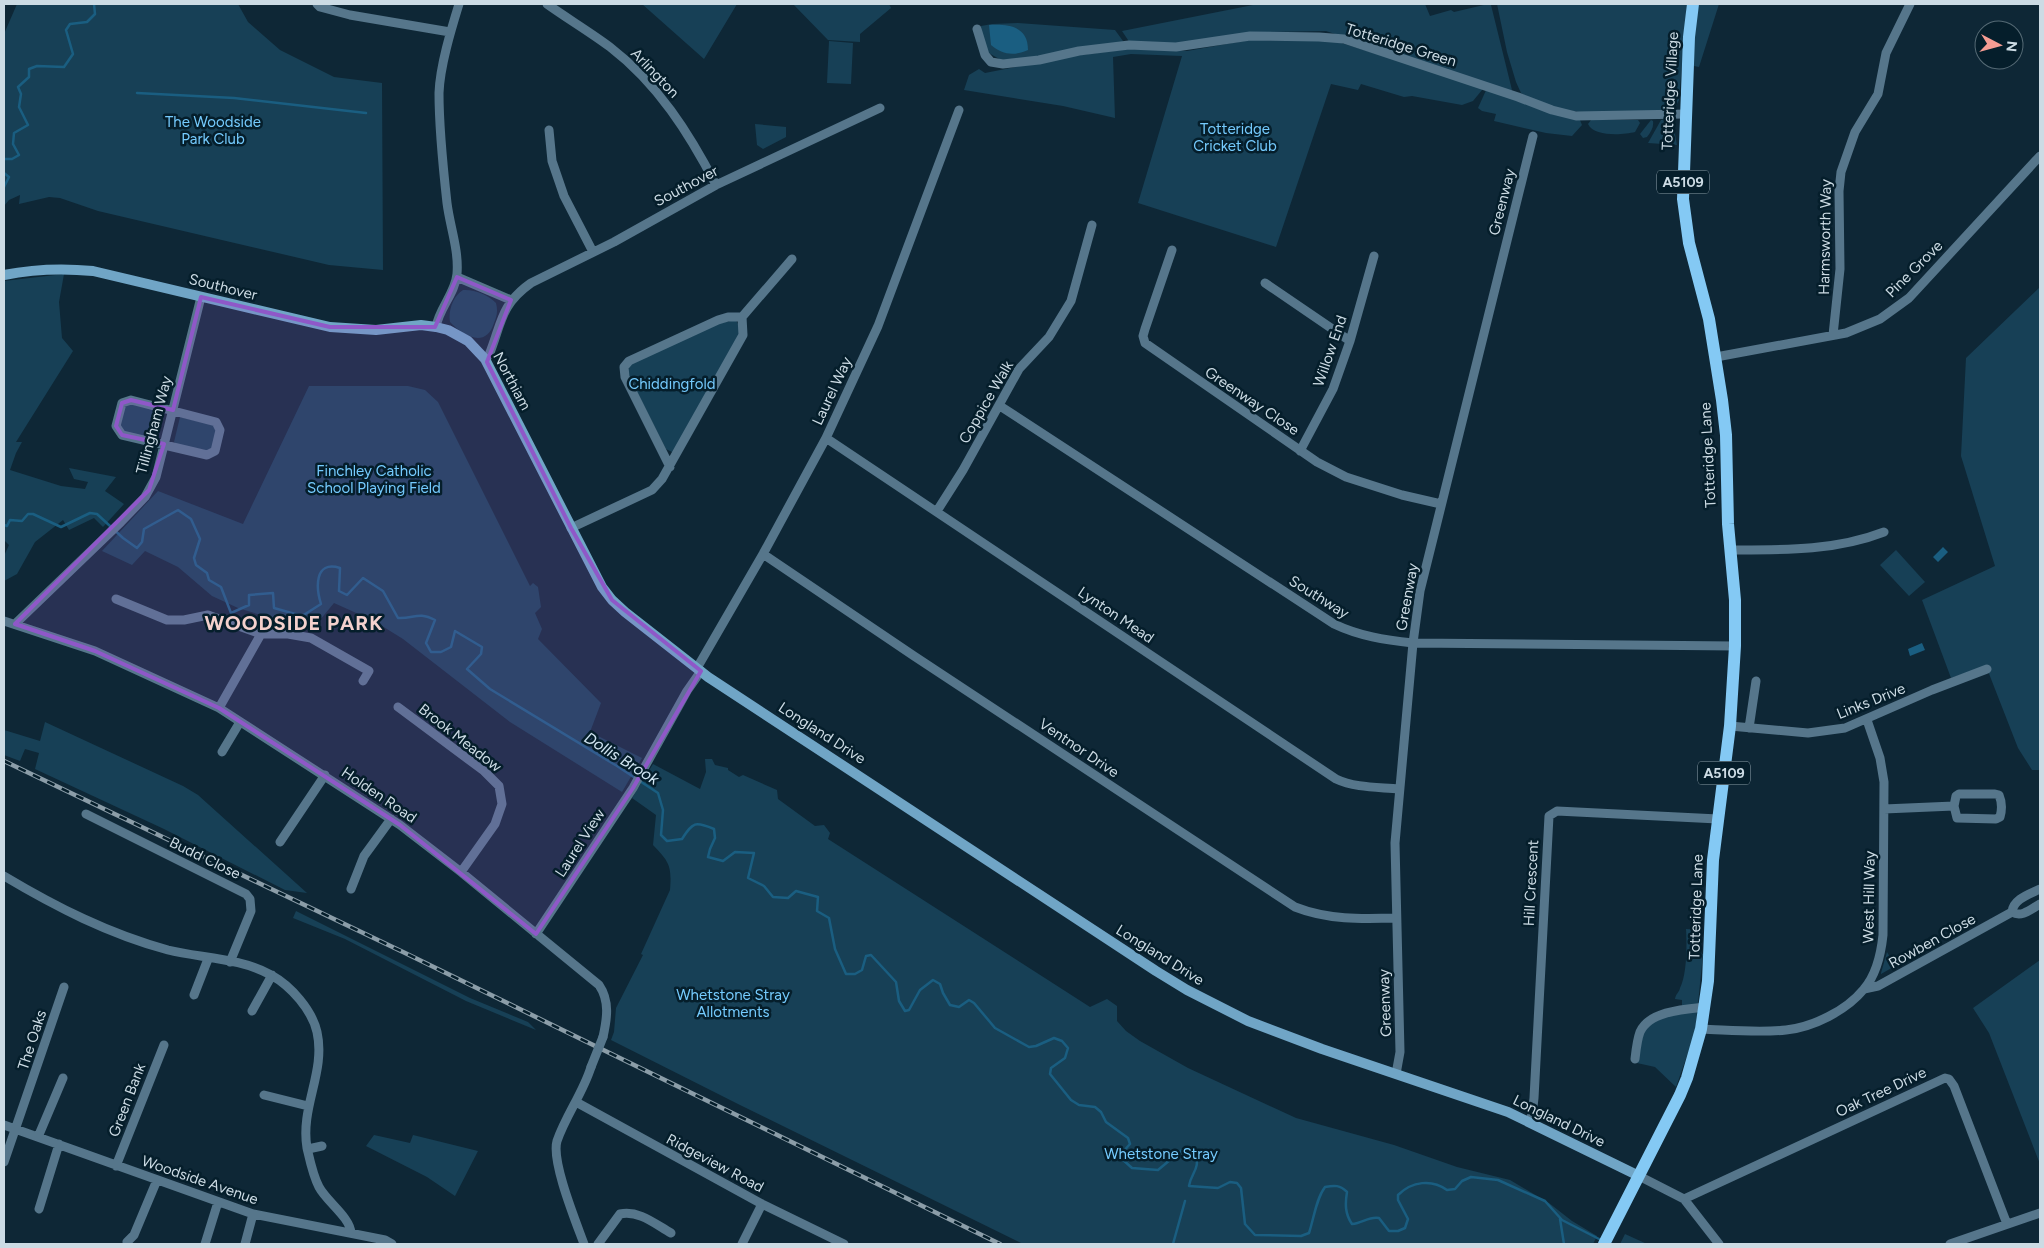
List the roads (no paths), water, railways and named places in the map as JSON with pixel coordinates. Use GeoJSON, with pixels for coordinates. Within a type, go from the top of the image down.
{"type":"FeatureCollection","features":[{"type":"Feature","properties":{"kind":"main road","name":"Totteridge Village"},"geometry":{"type":"LineString","coordinates":[[1693,4],[1689,37],[1685,114],[1683,199],[1685,222],[1703,293],[1716,357]]}},
{"type":"Feature","properties":{"kind":"main road","name":"Totteridge Lane"},"geometry":{"type":"LineString","coordinates":[[1606,1240],[1683,1086],[1701,1029],[1705,1007],[1710,960],[1712,868],[1730,726],[1735,646],[1735,600],[1728,524],[1726,435],[1716,357]]}},
{"type":"Feature","properties":{"kind":"street"},"geometry":{"type":"LineString","coordinates":[[317,4],[350,15],[450,32]]}},
{"type":"Feature","properties":{"kind":"street"},"geometry":{"type":"LineString","coordinates":[[436,327],[439,314],[453,291],[457,277],[458,262],[448,211],[442,161],[439,91],[450,32],[459,4]]}},
{"type":"Feature","properties":{"kind":"street","name":"Arlington"},"geometry":{"type":"LineString","coordinates":[[547,4],[611,48],[652,86],[684,128],[716,185]]}},
{"type":"Feature","properties":{"kind":"street","name":"Harmsworth Way"},"geometry":{"type":"LineString","coordinates":[[1834,335],[1840,269],[1840,172],[1855,132],[1878,94],[1886,53],[1910,4]]}},
{"type":"Feature","properties":{"kind":"street","name":"Totteridge Green"},"geometry":{"type":"LineString","coordinates":[[977,29],[985,55],[991,62],[1003,64],[1128,45],[1176,47],[1250,36],[1344,39],[1552,110],[1576,116],[1685,114]]}},
{"type":"Feature","properties":{"kind":"street","name":"Southover"},"geometry":{"type":"LineString","coordinates":[[485,359],[489,355],[503,314],[511,300],[531,283],[593,252],[716,185],[880,108]]}},
{"type":"Feature","properties":{"kind":"street","name":"Laurel Way"},"geometry":{"type":"LineString","coordinates":[[646,766],[687,691],[702,672],[826,438],[878,326],[959,110]]}},
{"type":"Feature","properties":{"kind":"street"},"geometry":{"type":"LineString","coordinates":[[549,130],[552,161],[564,196],[593,252]]}},
{"type":"Feature","properties":{"kind":"street","name":"Greenway"},"geometry":{"type":"LineString","coordinates":[[1396,1074],[1400,1052],[1395,843],[1413,643],[1420,591],[1533,136]]}},
{"type":"Feature","properties":{"kind":"street","name":"Pine Grove"},"geometry":{"type":"LineString","coordinates":[[1716,357],[1834,335],[1863,328],[1880,319],[1909,298],[2040,156]]}},
{"type":"Feature","properties":{"kind":"street","name":"Coppice Walk"},"geometry":{"type":"LineString","coordinates":[[937,511],[1000,406],[1019,369],[1049,337],[1071,301],[1092,225]]}},
{"type":"Feature","properties":{"kind":"street","name":"Greenway Close"},"geometry":{"type":"LineString","coordinates":[[1172,250],[1145,329],[1145,343],[1316,462],[1346,477],[1402,495],[1441,504]]}},
{"type":"Feature","properties":{"kind":"street","name":"Willow End"},"geometry":{"type":"LineString","coordinates":[[1300,450],[1333,388],[1350,341],[1374,256]]}},
{"type":"Feature","properties":{"kind":"street"},"geometry":{"type":"LineString","coordinates":[[571,528],[652,490],[662,479],[743,335],[742,317],[792,259]]}},
{"type":"Feature","properties":{"kind":"street","name":"Southover"},"geometry":{"type":"LineString","coordinates":[[4,275],[64,268],[93,271],[330,327],[376,330],[421,326],[436,327]]}},
{"type":"Feature","properties":{"kind":"street"},"geometry":{"type":"LineString","coordinates":[[457,277],[511,300]]}},
{"type":"Feature","properties":{"kind":"street"},"geometry":{"type":"LineString","coordinates":[[1265,283],[1350,341]]}},
{"type":"Feature","properties":{"kind":"street","name":"Tillingham Way"},"geometry":{"type":"LineString","coordinates":[[15,624],[122,522],[149,490],[156,477],[201,297]]}},
{"type":"Feature","properties":{"kind":"street"},"geometry":{"type":"LineString","coordinates":[[670,467],[624,376],[624,367],[629,361],[718,320],[728,317],[742,317]]}},
{"type":"Feature","properties":{"kind":"street","name":"Northiam"},"geometry":{"type":"LineString","coordinates":[[436,327],[453,332],[468,341],[485,359],[602,587],[612,600],[702,672]]}},
{"type":"Feature","properties":{"kind":"street"},"geometry":{"type":"LineString","coordinates":[[126,401],[173,410],[216,422],[220,430],[215,451],[211,454],[207,455],[164,444],[122,435],[116,426],[122,403],[126,401]]}},
{"type":"Feature","properties":{"kind":"street","name":"Southway"},"geometry":{"type":"LineString","coordinates":[[1000,406],[1334,624],[1348,630],[1382,640],[1413,643],[1735,646]]}},
{"type":"Feature","properties":{"kind":"street","name":"Lynton Mead"},"geometry":{"type":"LineString","coordinates":[[826,438],[1336,779],[1359,786],[1400,789]]}},
{"type":"Feature","properties":{"kind":"street"},"geometry":{"type":"LineString","coordinates":[[1731,550],[1794,550],[1829,546],[1870,538],[1884,532]]}},
{"type":"Feature","properties":{"kind":"street","name":"Ventnor Drive"},"geometry":{"type":"LineString","coordinates":[[763,554],[914,656],[1295,907],[1315,915],[1333,917],[1396,918]]}},
{"type":"Feature","properties":{"kind":"street"},"geometry":{"type":"LineString","coordinates":[[116,599],[167,620],[184,620],[208,615],[261,634],[288,634],[311,638],[369,671],[363,681]]}},
{"type":"Feature","properties":{"kind":"street","name":"Holden Road"},"geometry":{"type":"LineString","coordinates":[[4,621],[95,651],[219,708],[325,774],[391,819],[461,872],[598,985],[603,991],[607,1010],[603,1037],[557,1142],[556,1156],[584,1244]]}},
{"type":"Feature","properties":{"kind":"street"},"geometry":{"type":"LineString","coordinates":[[219,708],[261,634]]}},
{"type":"Feature","properties":{"kind":"street","name":"Links Drive"},"geometry":{"type":"LineString","coordinates":[[1730,726],[1821,732],[1845,728],[1986,669]]}},
{"type":"Feature","properties":{"kind":"street","name":"Longland Drive"},"geometry":{"type":"LineString","coordinates":[[702,672],[1187,990],[1274,1032],[1529,1121],[1639,1176]]}},
{"type":"Feature","properties":{"kind":"street"},"geometry":{"type":"LineString","coordinates":[[1749,728],[1756,681]]}},
{"type":"Feature","properties":{"kind":"street","name":"Brook Meadow"},"geometry":{"type":"LineString","coordinates":[[398,707],[484,771],[499,786],[502,804],[495,824],[461,872]]}},
{"type":"Feature","properties":{"kind":"street","name":"West Hill Way"},"geometry":{"type":"LineString","coordinates":[[1701,1029],[1759,1031],[1802,1027],[1827,1016],[1864,989],[1875,968],[1881,950],[1884,809],[1882,766],[1867,720]]}},
{"type":"Feature","properties":{"kind":"street"},"geometry":{"type":"LineString","coordinates":[[222,752],[240,722]]}},
{"type":"Feature","properties":{"kind":"street","name":"Laurel View"},"geometry":{"type":"LineString","coordinates":[[536,934],[646,766]]}},
{"type":"Feature","properties":{"kind":"street"},"geometry":{"type":"LineString","coordinates":[[280,842],[325,774]]}},
{"type":"Feature","properties":{"kind":"street"},"geometry":{"type":"LineString","coordinates":[[1960,794],[1996,794],[1999,795],[2001,800],[2000,817],[1996,818],[1957,818],[1954,806],[1956,796],[1960,794]]}},
{"type":"Feature","properties":{"kind":"street"},"geometry":{"type":"LineString","coordinates":[[1884,809],[1954,806]]}},
{"type":"Feature","properties":{"kind":"street","name":"Hill Crescent"},"geometry":{"type":"LineString","coordinates":[[1529,1121],[1532,1116],[1534,1098],[1550,816],[1557,811],[1718,819]]}},
{"type":"Feature","properties":{"kind":"street","name":"Budd Close"},"geometry":{"type":"LineString","coordinates":[[86,814],[246,894],[251,905],[251,911],[230,962]]}},
{"type":"Feature","properties":{"kind":"street"},"geometry":{"type":"LineString","coordinates":[[351,889],[364,856],[391,819]]}},
{"type":"Feature","properties":{"kind":"street"},"geometry":{"type":"LineString","coordinates":[[4,876],[71,914],[109,931],[170,950],[257,968],[272,975],[296,996],[309,1015],[317,1032],[319,1062],[304,1130],[308,1149],[319,1187],[327,1200],[349,1224],[351,1233]]}},
{"type":"Feature","properties":{"kind":"street","name":"Rowben Close"},"geometry":{"type":"LineString","coordinates":[[2012,912],[2012,906],[2016,902],[2040,889]]}},
{"type":"Feature","properties":{"kind":"street","name":"Rowben Close"},"geometry":{"type":"LineString","coordinates":[[2012,912],[2016,915],[2022,914],[2040,904]]}},
{"type":"Feature","properties":{"kind":"street","name":"Rowben Close"},"geometry":{"type":"LineString","coordinates":[[1864,989],[1878,986],[2012,912]]}},
{"type":"Feature","properties":{"kind":"street"},"geometry":{"type":"LineString","coordinates":[[194,995],[208,959]]}},
{"type":"Feature","properties":{"kind":"street"},"geometry":{"type":"LineString","coordinates":[[252,1011],[272,975]]}},
{"type":"Feature","properties":{"kind":"street","name":"The Oaks"},"geometry":{"type":"LineString","coordinates":[[4,1162],[64,987]]}},
{"type":"Feature","properties":{"kind":"street"},"geometry":{"type":"LineString","coordinates":[[1634,1059],[1640,1032],[1646,1022],[1674,1011],[1705,1007]]}},
{"type":"Feature","properties":{"kind":"street","name":"Green Bank"},"geometry":{"type":"LineString","coordinates":[[116,1166],[164,1045]]}},
{"type":"Feature","properties":{"kind":"street"},"geometry":{"type":"LineString","coordinates":[[38,1137],[63,1078]]}},
{"type":"Feature","properties":{"kind":"street","name":"Oak Tree Drive"},"geometry":{"type":"LineString","coordinates":[[1684,1199],[1945,1078],[1949,1079],[1954,1086],[2007,1224]]}},
{"type":"Feature","properties":{"kind":"street"},"geometry":{"type":"LineString","coordinates":[[264,1095],[308,1106]]}},
{"type":"Feature","properties":{"kind":"street","name":"Ridgeview Road"},"geometry":{"type":"LineString","coordinates":[[576,1102],[762,1204],[844,1244]]}},
{"type":"Feature","properties":{"kind":"street","name":"Woodside Avenue"},"geometry":{"type":"LineString","coordinates":[[4,1126],[253,1214],[351,1233],[386,1243]]}},
{"type":"Feature","properties":{"kind":"street"},"geometry":{"type":"LineString","coordinates":[[39,1209],[59,1144]]}},
{"type":"Feature","properties":{"kind":"street"},"geometry":{"type":"LineString","coordinates":[[308,1149],[322,1146]]}},
{"type":"Feature","properties":{"kind":"street"},"geometry":{"type":"LineString","coordinates":[[1639,1176],[1684,1199],[1719,1244]]}},
{"type":"Feature","properties":{"kind":"street"},"geometry":{"type":"LineString","coordinates":[[128,1244],[127,1242],[135,1240],[157,1180]]}},
{"type":"Feature","properties":{"kind":"street"},"geometry":{"type":"LineString","coordinates":[[205,1244],[218,1202]]}},
{"type":"Feature","properties":{"kind":"street"},"geometry":{"type":"LineString","coordinates":[[742,1244],[762,1204]]}},
{"type":"Feature","properties":{"kind":"street"},"geometry":{"type":"LineString","coordinates":[[598,1244],[620,1214],[629,1212],[637,1214],[671,1233]]}},
{"type":"Feature","properties":{"kind":"street"},"geometry":{"type":"LineString","coordinates":[[1950,1244],[2040,1213]]}},
{"type":"Feature","properties":{"kind":"street"},"geometry":{"type":"LineString","coordinates":[[244,1244],[253,1214]]}},
{"type":"Feature","properties":{"kind":"waterway"},"geometry":{"type":"LineString","coordinates":[[4,159],[12,159],[19,155],[13,144],[14,133],[28,125],[19,107],[21,94],[18,87],[29,77],[29,69],[37,66],[64,67],[73,54],[66,30],[70,24],[87,22],[95,14],[94,4]]}},
{"type":"Feature","properties":{"kind":"waterway"},"geometry":{"type":"LineString","coordinates":[[137,93],[234,98],[366,113]]}},
{"type":"Feature","properties":{"kind":"waterway"},"geometry":{"type":"LineString","coordinates":[[4,173],[9,177],[4,187]]}},
{"type":"Feature","properties":{"kind":"waterway","name":"Dollis Brook"},"geometry":{"type":"LineString","coordinates":[[4,525],[7,526],[10,520],[22,521],[28,514],[33,514],[61,527],[90,513],[97,514],[137,548],[142,542],[144,529],[178,510],[191,519],[200,539],[194,558],[196,565],[207,573],[209,580],[221,587],[231,613],[249,605],[249,595],[273,593],[274,608],[302,616],[321,604],[318,583],[321,572],[325,568],[340,568],[339,591],[347,595],[363,578],[383,591],[398,618],[424,616],[435,620],[426,643],[431,652],[441,652],[451,647],[455,631],[482,647],[481,654],[467,669],[490,689],[658,793],[663,810],[661,835],[667,841],[682,839],[692,826],[698,824],[708,826],[714,829],[715,838],[708,857],[723,861],[735,852],[754,853],[748,878],[764,886],[773,897],[788,898],[796,891],[818,897],[817,911],[829,918],[835,949],[846,974],[855,974],[862,970],[866,956],[871,955],[896,982],[899,1001],[905,1011],[909,1010],[920,990],[933,980],[940,984],[950,1005],[959,1007],[969,1000],[974,1003],[995,1028],[1029,1047],[1054,1038],[1062,1041],[1068,1048],[1065,1058],[1051,1068],[1050,1074],[1071,1100],[1079,1105],[1095,1107],[1101,1112],[1106,1122],[1128,1138],[1130,1144],[1121,1154],[1122,1159],[1132,1168],[1158,1170],[1182,1150],[1195,1152],[1197,1163],[1189,1186],[1218,1188],[1230,1182],[1237,1183],[1241,1188],[1245,1224],[1255,1235],[1301,1236],[1309,1233],[1322,1192],[1325,1187],[1335,1186],[1347,1192],[1346,1209],[1352,1224],[1372,1218],[1379,1218],[1389,1231],[1398,1231],[1405,1228],[1408,1219],[1398,1200],[1398,1195],[1404,1190],[1422,1183],[1435,1184],[1447,1190],[1455,1189],[1462,1181],[1471,1177],[1498,1180],[1545,1201],[1562,1220],[1601,1240]]}},
{"type":"Feature","properties":{"kind":"waterway"},"geometry":{"type":"LineString","coordinates":[[1173,1244],[1185,1201]]}},
{"type":"Feature","properties":{"kind":"waterway"},"geometry":{"type":"LineString","coordinates":[[1560,1219],[1564,1244]]}},
{"type":"Feature","properties":{"kind":"railway"},"geometry":{"type":"LineString","coordinates":[[4,761],[403,952],[1000,1244]]}},
{"type":"Feature","properties":{"kind":"district","name":"WOODSIDE PARK"},"geometry":{"type":"Point","coordinates":[294,623]}},
{"type":"Feature","properties":{"kind":"park label","name":"The Woodside Park Club"},"geometry":{"type":"Point","coordinates":[213,130]}},
{"type":"Feature","properties":{"kind":"park label","name":"Totteridge Cricket Club"},"geometry":{"type":"Point","coordinates":[1235,138]}},
{"type":"Feature","properties":{"kind":"park label","name":"Chiddingfold"},"geometry":{"type":"Point","coordinates":[672,384]}},
{"type":"Feature","properties":{"kind":"park label","name":"Finchley Catholic School Playing Field"},"geometry":{"type":"Point","coordinates":[374,480]}},
{"type":"Feature","properties":{"kind":"park label","name":"Whetstone Stray Allotments"},"geometry":{"type":"Point","coordinates":[733,1004]}},
{"type":"Feature","properties":{"kind":"park label","name":"Whetstone Stray"},"geometry":{"type":"Point","coordinates":[1161,1154]}}]}
